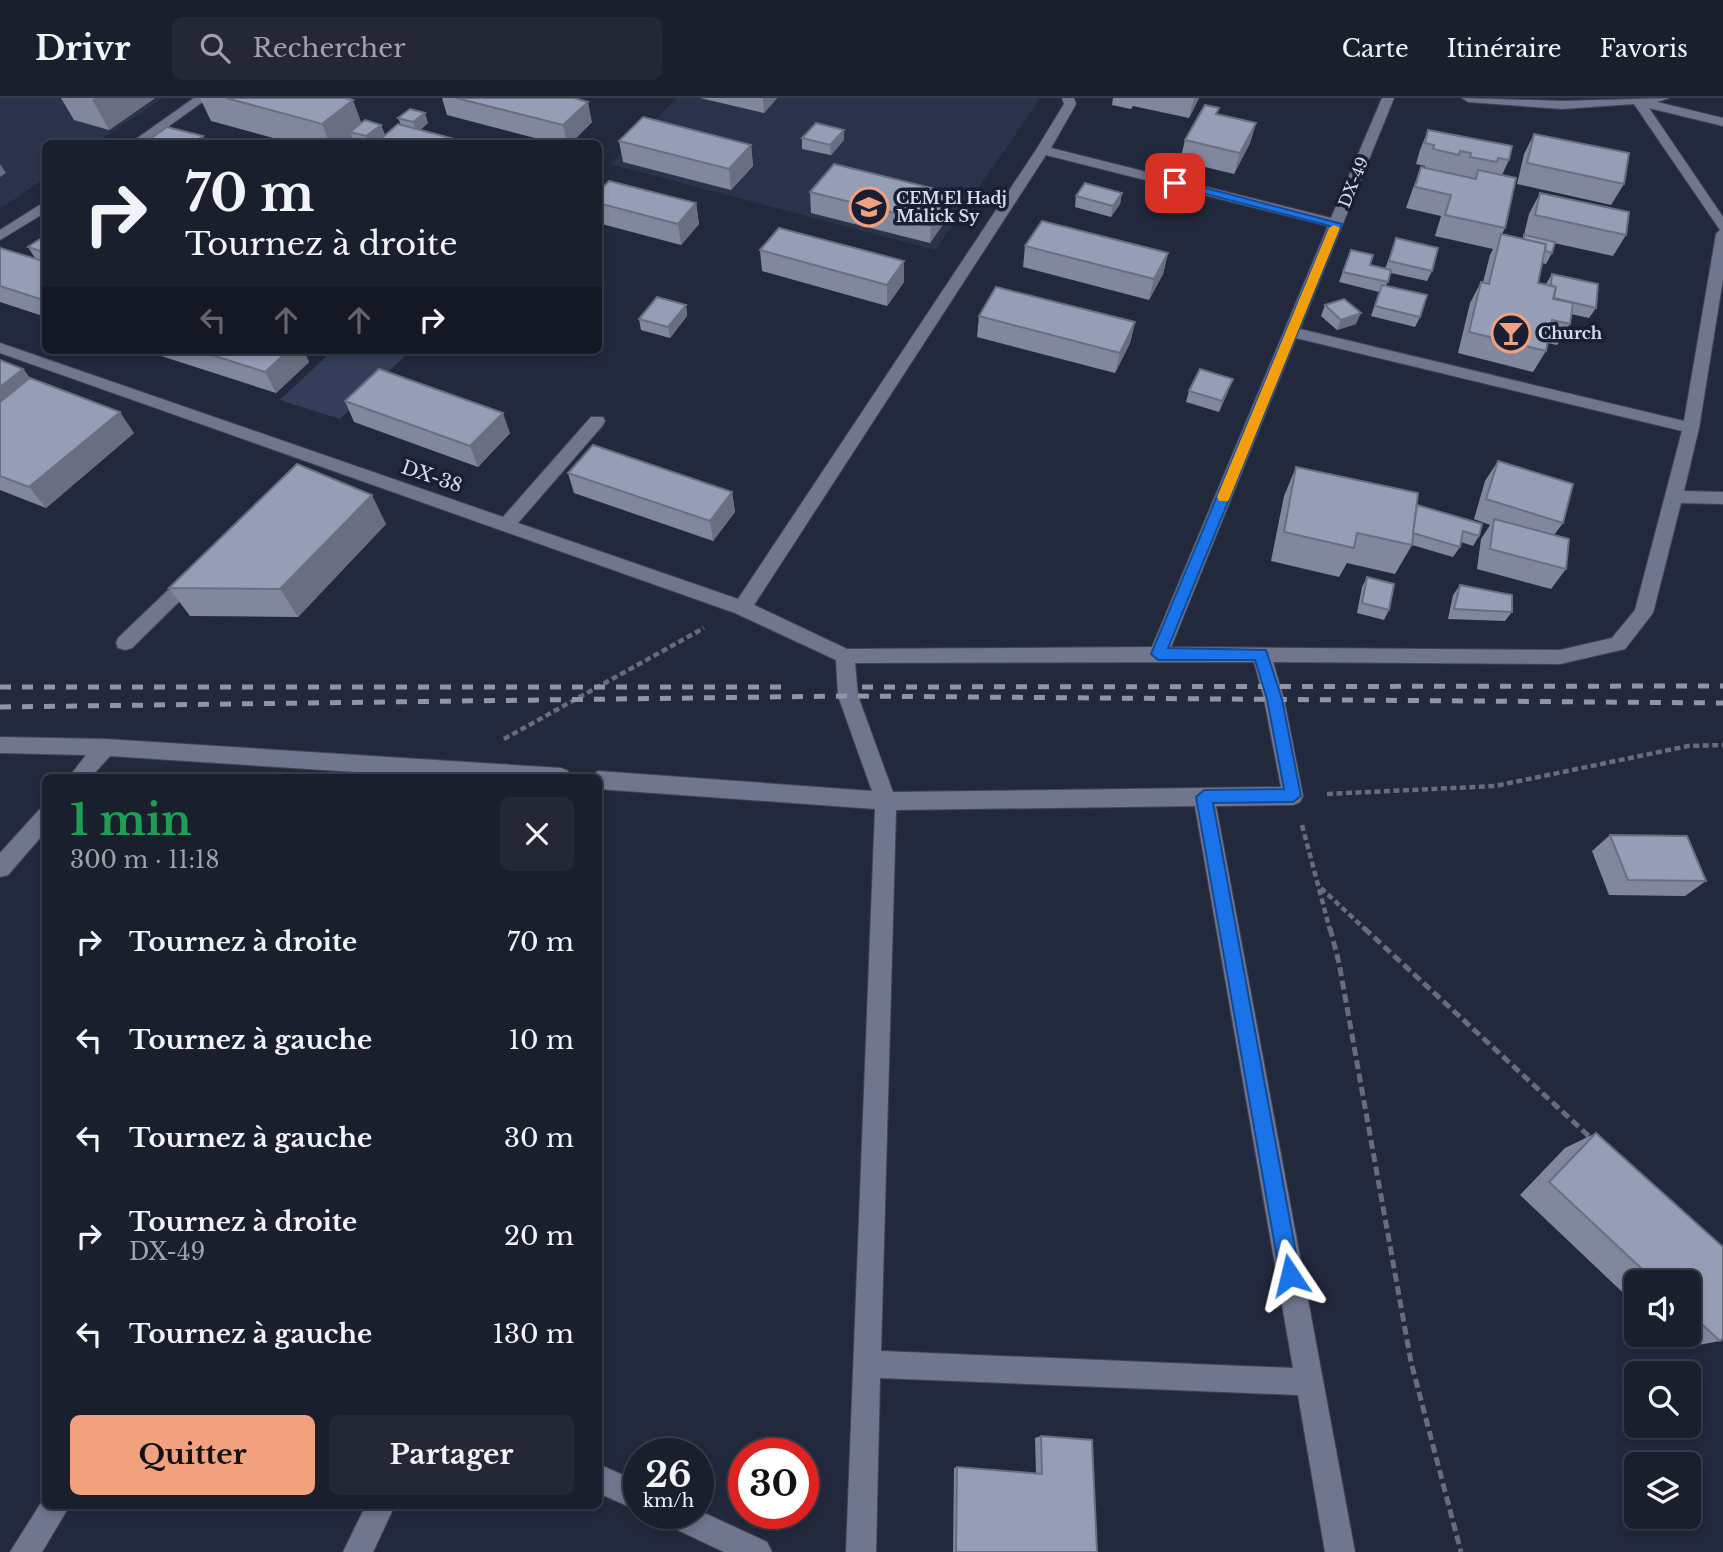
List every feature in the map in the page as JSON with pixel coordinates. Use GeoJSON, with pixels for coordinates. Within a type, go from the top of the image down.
{"type":"FeatureCollection","features":[{"type":"Feature","properties":{"kind":"street"},"geometry":{"type":"LineString","coordinates":[[141,140],[202,98]]}},
{"type":"Feature","properties":{"kind":"street"},"geometry":{"type":"LineString","coordinates":[[742,608],[1044,150],[1070,104],[1069,98]]}},
{"type":"Feature","properties":{"kind":"street","name":"DX-49"},"geometry":{"type":"LineString","coordinates":[[1158,654],[1388,98]]}},
{"type":"Feature","properties":{"kind":"street"},"geometry":{"type":"LineString","coordinates":[[1468,98],[1562,105],[1663,98]]}},
{"type":"Feature","properties":{"kind":"street"},"geometry":{"type":"LineString","coordinates":[[1638,101],[1723,122]]}},
{"type":"Feature","properties":{"kind":"street"},"geometry":{"type":"LineString","coordinates":[[1638,101],[1723,227]]}},
{"type":"Feature","properties":{"kind":"street"},"geometry":{"type":"LineString","coordinates":[[1044,150],[1336,224]]}},
{"type":"Feature","properties":{"kind":"street"},"geometry":{"type":"LineString","coordinates":[[0,236],[42,208]]}},
{"type":"Feature","properties":{"kind":"street"},"geometry":{"type":"LineString","coordinates":[[861,1552],[886,801],[848,696],[845,656],[1261,654],[1560,657],[1618,644],[1644,613],[1690,428],[1723,234]]}},
{"type":"Feature","properties":{"kind":"street"},"geometry":{"type":"LineString","coordinates":[[1292,332],[1690,428]]}},
{"type":"Feature","properties":{"kind":"street","name":"DX-38"},"geometry":{"type":"LineString","coordinates":[[0,348],[310,463],[506,524],[742,608],[845,656]]}},
{"type":"Feature","properties":{"kind":"street"},"geometry":{"type":"LineString","coordinates":[[506,524],[597,421]]}},
{"type":"Feature","properties":{"kind":"street"},"geometry":{"type":"LineString","coordinates":[[1673,497],[1723,498]]}},
{"type":"Feature","properties":{"kind":"street"},"geometry":{"type":"LineString","coordinates":[[125,643],[205,565]]}},
{"type":"Feature","properties":{"kind":"street"},"geometry":{"type":"LineString","coordinates":[[602,780],[886,801],[1293,796],[1274,699],[1261,654]]}},
{"type":"Feature","properties":{"kind":"street"},"geometry":{"type":"LineString","coordinates":[[0,745],[105,747],[390,771],[467,770],[521,774]]}},
{"type":"Feature","properties":{"kind":"street"},"geometry":{"type":"LineString","coordinates":[[82,774],[105,747]]}},
{"type":"Feature","properties":{"kind":"street"},"geometry":{"type":"LineString","coordinates":[[1204,797],[1340,1552]]}},
{"type":"Feature","properties":{"kind":"street"},"geometry":{"type":"LineString","coordinates":[[0,869],[42,821]]}},
{"type":"Feature","properties":{"kind":"street"},"geometry":{"type":"LineString","coordinates":[[867,1364],[1309,1382]]}},
{"type":"Feature","properties":{"kind":"street"},"geometry":{"type":"LineString","coordinates":[[602,1480],[623,1490]]}},
{"type":"Feature","properties":{"kind":"street"},"geometry":{"type":"LineString","coordinates":[[25,1552],[53,1509]]}},
{"type":"Feature","properties":{"kind":"street"},"geometry":{"type":"LineString","coordinates":[[358,1552],[379,1509]]}},
{"type":"Feature","properties":{"kind":"street"},"geometry":{"type":"LineString","coordinates":[[707,1529],[757,1552]]}},
{"type":"Feature","properties":{"kind":"path"},"geometry":{"type":"LineString","coordinates":[[467,770],[502,740],[742,608]]}},
{"type":"Feature","properties":{"kind":"path"},"geometry":{"type":"LineString","coordinates":[[1461,1552],[1411,1362],[1339,963],[1293,796],[1495,786],[1688,746],[1723,745]]}},
{"type":"Feature","properties":{"kind":"path"},"geometry":{"type":"LineString","coordinates":[[1319,886],[1602,1149]]}},
{"type":"Feature","properties":{"kind":"shaded area"},"geometry":{"type":"Polygon","coordinates":[[[0,98],[163,98],[100,140],[42,140],[42,180],[0,209],[0,98]]]}},
{"type":"Feature","properties":{"kind":"shaded area","name":"CEM El Hadj Malick Sy"},"geometry":{"type":"Polygon","coordinates":[[[677,98],[1040,99],[935,250],[610,164],[677,98]]]}},
{"type":"Feature","properties":{"kind":"shaded area"},"geometry":{"type":"Polygon","coordinates":[[[329,354],[407,354],[340,419],[280,400],[329,354]]]}},
{"type":"Feature","properties":{"kind":"building"},"geometry":{"type":"Polygon","coordinates":[[[226,98],[345,98],[353,100],[322,124],[226,98]]]}},
{"type":"Feature","properties":{"kind":"building"},"geometry":{"type":"Polygon","coordinates":[[[456,98],[574,98],[588,102],[563,125],[456,98]]]}},
{"type":"Feature","properties":{"kind":"building"},"geometry":{"type":"Polygon","coordinates":[[[1205,105],[1219,108],[1216,114],[1256,123],[1240,153],[1185,140],[1205,105]]]}},
{"type":"Feature","properties":{"kind":"building"},"geometry":{"type":"Polygon","coordinates":[[[410,109],[425,113],[413,122],[398,118],[410,109]]]}},
{"type":"Feature","properties":{"kind":"building"},"geometry":{"type":"Polygon","coordinates":[[[643,117],[751,145],[729,169],[619,141],[643,117]]]}},
{"type":"Feature","properties":{"kind":"building"},"geometry":{"type":"Polygon","coordinates":[[[365,120],[381,125],[366,136],[350,132],[365,120]]]}},
{"type":"Feature","properties":{"kind":"building"},"geometry":{"type":"Polygon","coordinates":[[[816,123],[844,130],[830,145],[802,138],[816,123]]]}},
{"type":"Feature","properties":{"kind":"building"},"geometry":{"type":"Polygon","coordinates":[[[398,124],[458,140],[380,140],[398,124]]]}},
{"type":"Feature","properties":{"kind":"building"},"geometry":{"type":"Polygon","coordinates":[[[167,127],[203,136],[198,140],[149,140],[167,127]]]}},
{"type":"Feature","properties":{"kind":"building"},"geometry":{"type":"Polygon","coordinates":[[[1428,130],[1512,146],[1509,160],[1498,158],[1497,162],[1470,157],[1471,153],[1460,151],[1459,155],[1433,149],[1434,145],[1425,143],[1428,130]]]}},
{"type":"Feature","properties":{"kind":"building"},"geometry":{"type":"Polygon","coordinates":[[[1534,134],[1629,153],[1624,184],[1527,163],[1534,134]]]}},
{"type":"Feature","properties":{"kind":"building"},"geometry":{"type":"Polygon","coordinates":[[[834,164],[952,193],[931,222],[810,192],[834,164]]]}},
{"type":"Feature","properties":{"kind":"building"},"geometry":{"type":"Polygon","coordinates":[[[1421,167],[1476,179],[1478,170],[1516,178],[1505,228],[1445,215],[1451,195],[1415,187],[1421,167]]]}},
{"type":"Feature","properties":{"kind":"building"},"geometry":{"type":"Polygon","coordinates":[[[609,181],[696,203],[678,224],[602,204],[602,188],[609,181]]]}},
{"type":"Feature","properties":{"kind":"building"},"geometry":{"type":"Polygon","coordinates":[[[1085,183],[1122,193],[1113,206],[1076,196],[1085,183]]]}},
{"type":"Feature","properties":{"kind":"building"},"geometry":{"type":"Polygon","coordinates":[[[1540,193],[1629,212],[1626,235],[1535,215],[1540,193]]]}},
{"type":"Feature","properties":{"kind":"building"},"geometry":{"type":"Polygon","coordinates":[[[1042,221],[1168,253],[1154,279],[1025,246],[1042,221]]]}},
{"type":"Feature","properties":{"kind":"building"},"geometry":{"type":"Polygon","coordinates":[[[779,228],[904,261],[887,285],[760,250],[779,228]]]}},
{"type":"Feature","properties":{"kind":"building"},"geometry":{"type":"Polygon","coordinates":[[[1501,234],[1546,244],[1538,283],[1556,287],[1553,299],[1573,303],[1570,324],[1552,320],[1546,351],[1469,332],[1481,282],[1489,284],[1501,234]]]}},
{"type":"Feature","properties":{"kind":"building"},"geometry":{"type":"Polygon","coordinates":[[[1524,235],[1555,242],[1552,253],[1545,251],[1546,244],[1524,239],[1524,235]]]}},
{"type":"Feature","properties":{"kind":"building"},"geometry":{"type":"Polygon","coordinates":[[[42,238],[42,252],[28,247],[42,238]]]}},
{"type":"Feature","properties":{"kind":"building"},"geometry":{"type":"Polygon","coordinates":[[[1396,238],[1438,248],[1432,271],[1389,261],[1396,238]]]}},
{"type":"Feature","properties":{"kind":"building"},"geometry":{"type":"Polygon","coordinates":[[[0,248],[42,261],[42,300],[0,286],[0,248]]]}},
{"type":"Feature","properties":{"kind":"building"},"geometry":{"type":"Polygon","coordinates":[[[1351,250],[1373,255],[1370,265],[1391,270],[1388,282],[1343,272],[1351,250]]]}},
{"type":"Feature","properties":{"kind":"building"},"geometry":{"type":"Polygon","coordinates":[[[1552,274],[1598,284],[1596,308],[1554,298],[1556,287],[1551,285],[1552,274]]]}},
{"type":"Feature","properties":{"kind":"building"},"geometry":{"type":"Polygon","coordinates":[[[1382,285],[1427,295],[1420,317],[1375,306],[1382,285]]]}},
{"type":"Feature","properties":{"kind":"building"},"geometry":{"type":"Polygon","coordinates":[[[996,287],[1135,322],[1120,353],[979,316],[996,287]]]}},
{"type":"Feature","properties":{"kind":"building"},"geometry":{"type":"Polygon","coordinates":[[[657,297],[686,305],[668,327],[639,319],[657,297]]]}},
{"type":"Feature","properties":{"kind":"building"},"geometry":{"type":"Polygon","coordinates":[[[1344,299],[1361,313],[1341,320],[1325,305],[1344,299]]]}},
{"type":"Feature","properties":{"kind":"building"},"geometry":{"type":"Polygon","coordinates":[[[209,354],[285,354],[265,372],[209,354]]]}},
{"type":"Feature","properties":{"kind":"building"},"geometry":{"type":"Polygon","coordinates":[[[0,360],[23,369],[0,387],[0,360]]]}},
{"type":"Feature","properties":{"kind":"building"},"geometry":{"type":"Polygon","coordinates":[[[379,369],[503,413],[470,446],[345,401],[379,369]]]}},
{"type":"Feature","properties":{"kind":"building"},"geometry":{"type":"Polygon","coordinates":[[[1200,369],[1233,379],[1222,401],[1189,391],[1200,369]]]}},
{"type":"Feature","properties":{"kind":"building"},"geometry":{"type":"Polygon","coordinates":[[[30,378],[120,412],[29,487],[0,476],[0,402],[30,378]]]}},
{"type":"Feature","properties":{"kind":"building"},"geometry":{"type":"Polygon","coordinates":[[[593,445],[732,492],[710,521],[568,473],[593,445]]]}},
{"type":"Feature","properties":{"kind":"building"},"geometry":{"type":"Polygon","coordinates":[[[1498,461],[1573,484],[1563,523],[1486,499],[1498,461]]]}},
{"type":"Feature","properties":{"kind":"building"},"geometry":{"type":"Polygon","coordinates":[[[297,464],[372,495],[280,589],[169,588],[297,464]]]}},
{"type":"Feature","properties":{"kind":"building"},"geometry":{"type":"Polygon","coordinates":[[[1296,467],[1418,493],[1412,545],[1357,533],[1354,548],[1284,532],[1296,467]]]}},
{"type":"Feature","properties":{"kind":"building"},"geometry":{"type":"Polygon","coordinates":[[[1417,505],[1482,524],[1479,536],[1463,531],[1460,547],[1413,533],[1417,505]]]}},
{"type":"Feature","properties":{"kind":"building"},"geometry":{"type":"Polygon","coordinates":[[[1494,519],[1569,539],[1566,569],[1490,549],[1494,519]]]}},
{"type":"Feature","properties":{"kind":"building"},"geometry":{"type":"Polygon","coordinates":[[[1367,577],[1394,584],[1389,610],[1362,603],[1367,577]]]}},
{"type":"Feature","properties":{"kind":"building"},"geometry":{"type":"Polygon","coordinates":[[[1460,585],[1512,595],[1512,612],[1454,609],[1460,585]]]}},
{"type":"Feature","properties":{"kind":"building"},"geometry":{"type":"Polygon","coordinates":[[[1610,835],[1687,836],[1706,881],[1628,880],[1610,835]]]}},
{"type":"Feature","properties":{"kind":"building"},"geometry":{"type":"Polygon","coordinates":[[[1596,1133],[1723,1247],[1723,1338],[1720,1341],[1701,1323],[1701,1270],[1643,1270],[1549,1182],[1596,1133]]]}},
{"type":"Feature","properties":{"kind":"building"},"geometry":{"type":"Polygon","coordinates":[[[1041,1436],[1092,1440],[1097,1552],[956,1552],[957,1467],[1042,1474],[1041,1436]]]}},
{"type":"Feature","properties":{"kind":"railway"},"geometry":{"type":"LineString","coordinates":[[862,687],[1723,686]]}},
{"type":"Feature","properties":{"kind":"railway"},"geometry":{"type":"LineString","coordinates":[[0,687],[792,687]]}},
{"type":"Feature","properties":{"kind":"railway"},"geometry":{"type":"LineString","coordinates":[[0,707],[848,696],[1723,703]]}},
{"type":"Feature","properties":{"kind":"slow traffic"},"geometry":{"type":"LineString","coordinates":[[1223,497],[1334,228]]}},
{"type":"Feature","properties":{"kind":"place","name":"CEM El Hadj Malick Sy"},"geometry":{"type":"Point","coordinates":[869,207]}},
{"type":"Feature","properties":{"kind":"place","name":"Church"},"geometry":{"type":"Point","coordinates":[1511,333]}},
{"type":"Feature","properties":{"kind":"route"},"geometry":{"type":"LineString","coordinates":[[1175,183],[1336,224],[1158,654],[1261,654],[1274,699],[1293,796],[1204,797],[1290,1275]]}}]}
